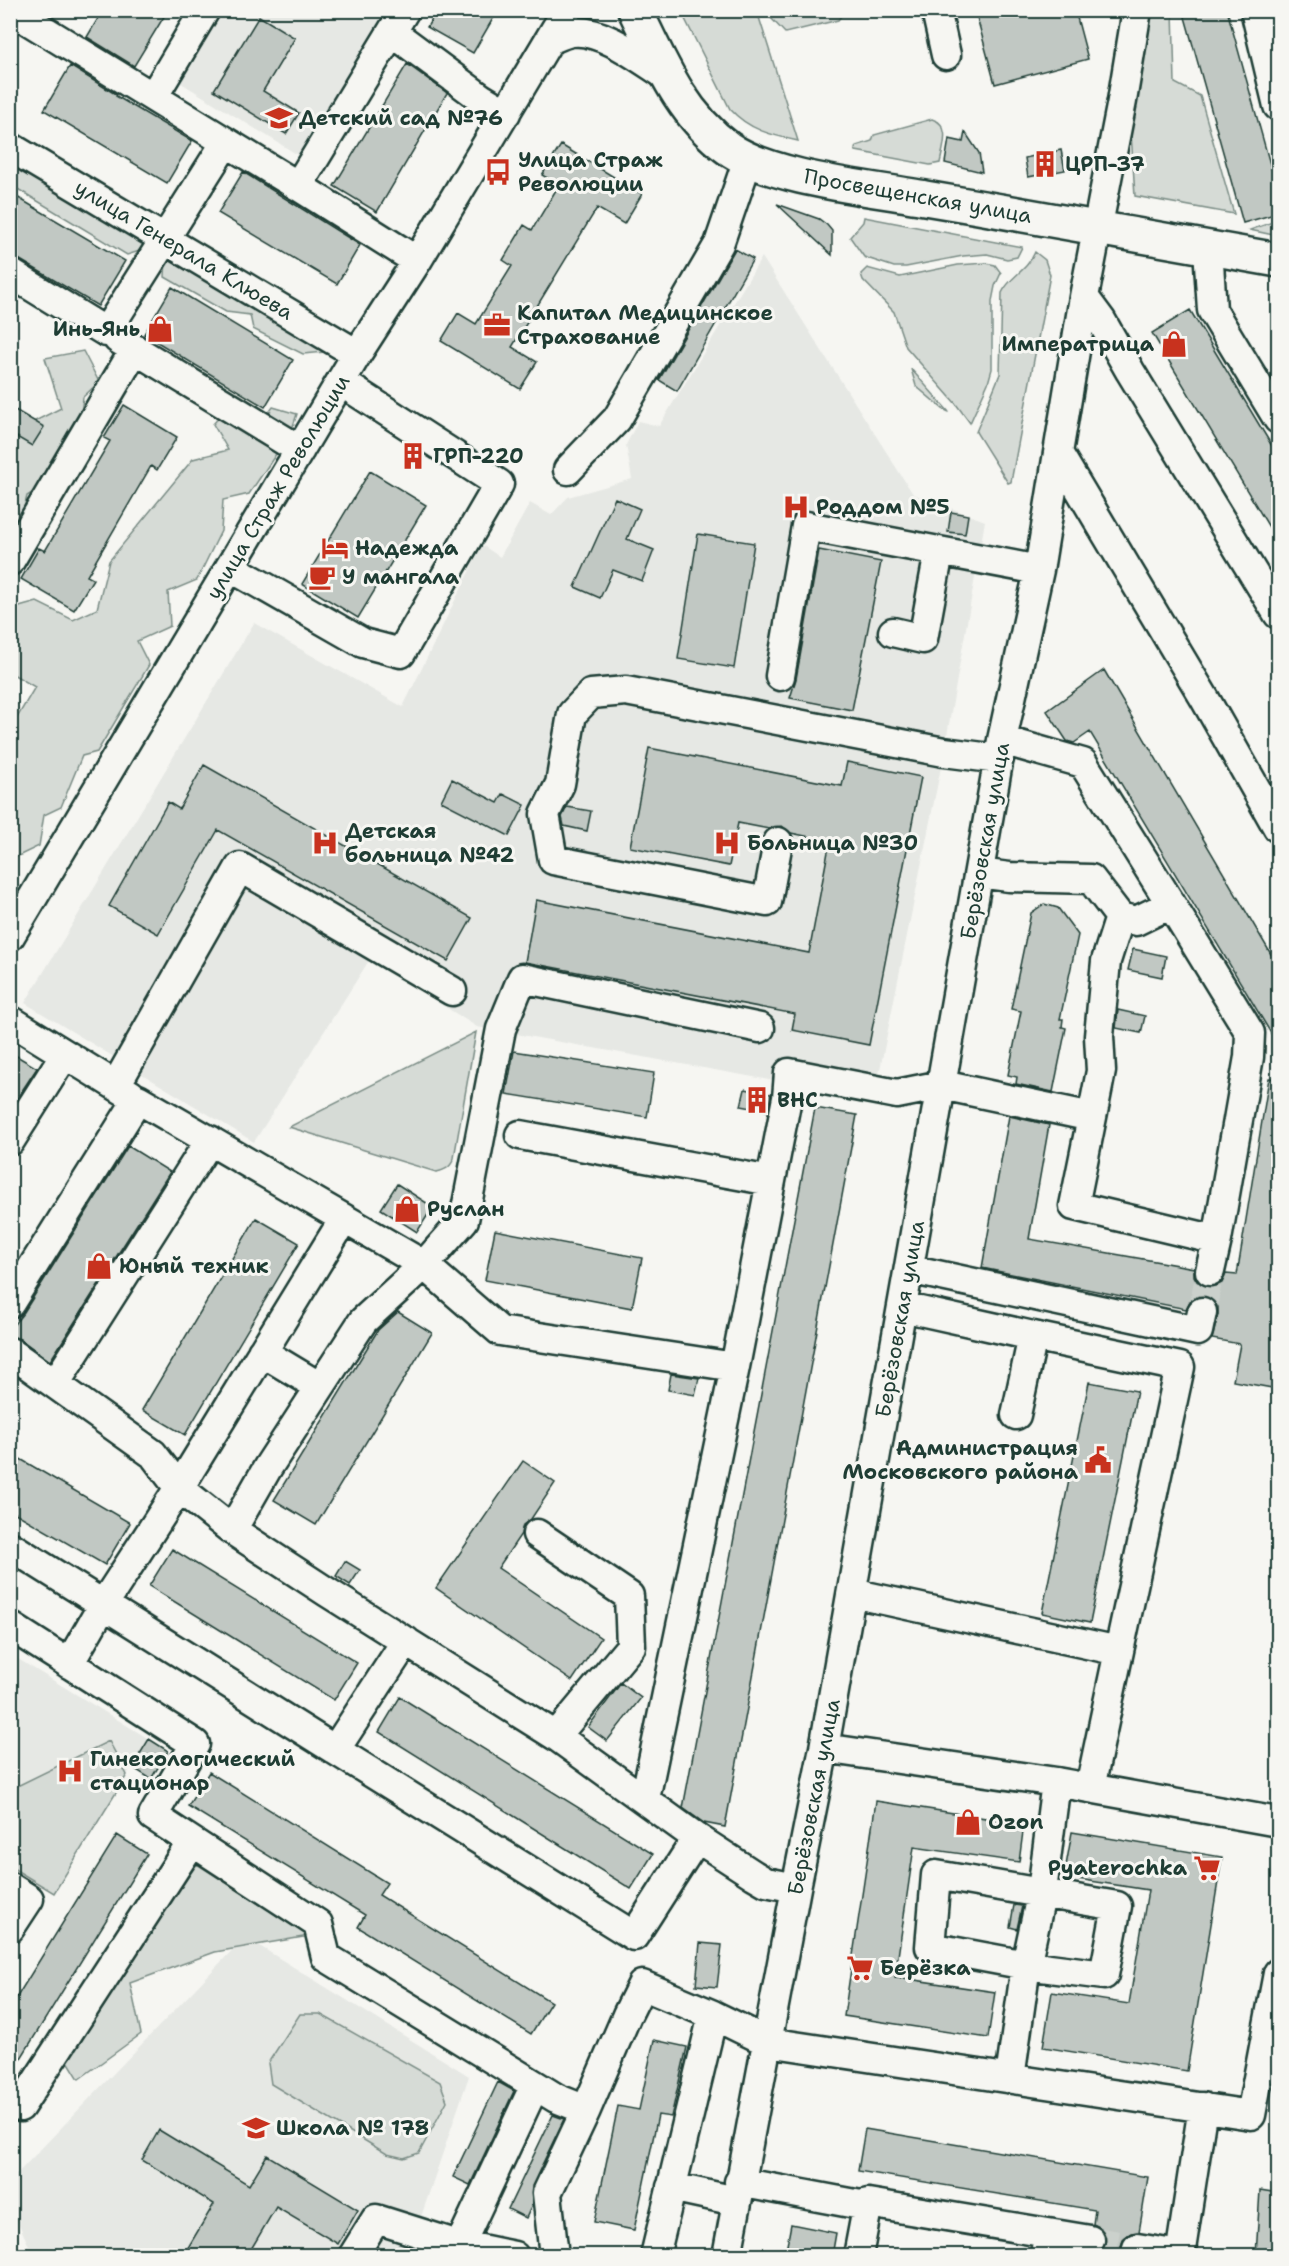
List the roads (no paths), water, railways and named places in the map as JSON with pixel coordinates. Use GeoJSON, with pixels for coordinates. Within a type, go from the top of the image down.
{"type":"FeatureCollection","features":[{"type":"Feature","properties":{"kind":"main road","name":"Просвещенская улица"},"geometry":{"type":"LineString","coordinates":[[635,10],[667,76],[688,108],[701,124],[730,149],[748,159],[776,169],[807,176],[1278,260]]}},
{"type":"Feature","properties":{"kind":"street"},"geometry":{"type":"LineString","coordinates":[[11,10],[417,261]]}},
{"type":"Feature","properties":{"kind":"street"},"geometry":{"type":"LineString","coordinates":[[153,97],[205,10]]}},
{"type":"Feature","properties":{"kind":"street","name":"улица Страж Революции"},"geometry":{"type":"LineString","coordinates":[[10,936],[357,354],[417,261],[567,10]]}},
{"type":"Feature","properties":{"kind":"street"},"geometry":{"type":"LineString","coordinates":[[936,10],[946,55]]}},
{"type":"Feature","properties":{"kind":"street"},"geometry":{"type":"LineString","coordinates":[[1097,228],[1137,10]]}},
{"type":"Feature","properties":{"kind":"street"},"geometry":{"type":"LineString","coordinates":[[1255,10],[1278,106]]}},
{"type":"Feature","properties":{"kind":"street"},"geometry":{"type":"LineString","coordinates":[[298,186],[399,21],[482,98],[507,112]]}},
{"type":"Feature","properties":{"kind":"street"},"geometry":{"type":"LineString","coordinates":[[550,40],[572,32],[596,35],[667,76]]}},
{"type":"Feature","properties":{"kind":"street"},"geometry":{"type":"LineString","coordinates":[[106,332],[226,142]]}},
{"type":"Feature","properties":{"kind":"street","name":"улица Генерала Клюева"},"geometry":{"type":"LineString","coordinates":[[10,147],[357,354]]}},
{"type":"Feature","properties":{"kind":"street"},"geometry":{"type":"LineString","coordinates":[[568,470],[617,419],[719,244],[748,159]]}},
{"type":"Feature","properties":{"kind":"street","name":"Берёзовская улица"},"geometry":{"type":"LineString","coordinates":[[727,2256],[824,1748],[1000,749],[1039,570],[1097,228]]}},
{"type":"Feature","properties":{"kind":"street"},"geometry":{"type":"LineString","coordinates":[[1209,248],[1212,310],[1278,419]]}},
{"type":"Feature","properties":{"kind":"street"},"geometry":{"type":"LineString","coordinates":[[10,273],[300,450]]}},
{"type":"Feature","properties":{"kind":"street"},"geometry":{"type":"LineString","coordinates":[[1084,297],[1101,320],[1278,614]]}},
{"type":"Feature","properties":{"kind":"street"},"geometry":{"type":"LineString","coordinates":[[10,561],[135,349]]}},
{"type":"Feature","properties":{"kind":"street"},"geometry":{"type":"LineString","coordinates":[[230,567],[363,643],[401,653],[499,484],[341,382]]}},
{"type":"Feature","properties":{"kind":"street"},"geometry":{"type":"LineString","coordinates":[[1058,453],[1206,699],[1278,828]]}},
{"type":"Feature","properties":{"kind":"street"},"geometry":{"type":"LineString","coordinates":[[780,676],[806,526],[1039,570]]}},
{"type":"Feature","properties":{"kind":"street"},"geometry":{"type":"LineString","coordinates":[[893,632],[923,639],[939,552]]}},
{"type":"Feature","properties":{"kind":"street"},"geometry":{"type":"LineString","coordinates":[[778,842],[767,902],[553,860],[545,814],[560,784],[572,714],[591,694],[626,691],[944,752],[1000,749],[1083,763],[1250,1033],[1249,1057],[1210,1271]]}},
{"type":"Feature","properties":{"kind":"street"},"geometry":{"type":"LineString","coordinates":[[10,1304],[127,1092],[240,867],[452,991]]}},
{"type":"Feature","properties":{"kind":"street"},"geometry":{"type":"LineString","coordinates":[[979,873],[1091,879],[1120,917],[1136,921],[1171,904]]}},
{"type":"Feature","properties":{"kind":"street"},"geometry":{"type":"LineString","coordinates":[[1120,917],[1106,961],[1099,1036],[1101,1071],[1074,1206],[1216,1240]]}},
{"type":"Feature","properties":{"kind":"street"},"geometry":{"type":"LineString","coordinates":[[232,1530],[268,1467],[363,1321],[423,1265],[464,1220],[501,1029],[522,978],[760,1028]]}},
{"type":"Feature","properties":{"kind":"street"},"geometry":{"type":"LineString","coordinates":[[10,1020],[127,1092],[423,1265],[500,1331],[735,1367]]}},
{"type":"Feature","properties":{"kind":"street"},"geometry":{"type":"LineString","coordinates":[[10,1141],[65,1054]]}},
{"type":"Feature","properties":{"kind":"street"},"geometry":{"type":"LineString","coordinates":[[645,1799],[735,1367],[787,1098],[789,1072],[897,1094],[942,1085],[1092,1117]]}},
{"type":"Feature","properties":{"kind":"street"},"geometry":{"type":"LineString","coordinates":[[520,1135],[771,1181]]}},
{"type":"Feature","properties":{"kind":"street"},"geometry":{"type":"LineString","coordinates":[[55,1384],[210,1140]]}},
{"type":"Feature","properties":{"kind":"street"},"geometry":{"type":"LineString","coordinates":[[69,1664],[103,1605],[179,1488],[344,1219]]}},
{"type":"Feature","properties":{"kind":"street"},"geometry":{"type":"LineString","coordinates":[[909,1269],[1198,1331],[1202,1312]]}},
{"type":"Feature","properties":{"kind":"street"},"geometry":{"type":"LineString","coordinates":[[902,1307],[1180,1367],[1090,1788]]}},
{"type":"Feature","properties":{"kind":"street"},"geometry":{"type":"LineString","coordinates":[[1016,1414],[1033,1336]]}},
{"type":"Feature","properties":{"kind":"street"},"geometry":{"type":"LineString","coordinates":[[10,1352],[153,1454],[179,1488],[232,1530],[556,1736],[697,1838],[766,1882],[796,1888]]}},
{"type":"Feature","properties":{"kind":"street"},"geometry":{"type":"LineString","coordinates":[[262,1352],[320,1387]]}},
{"type":"Feature","properties":{"kind":"street"},"geometry":{"type":"LineString","coordinates":[[537,1534],[629,1596],[631,1646],[556,1736]]}},
{"type":"Feature","properties":{"kind":"street"},"geometry":{"type":"LineString","coordinates":[[10,1546],[634,1936],[697,1838]]}},
{"type":"Feature","properties":{"kind":"street"},"geometry":{"type":"LineString","coordinates":[[852,1593],[1119,1651]]}},
{"type":"Feature","properties":{"kind":"street"},"geometry":{"type":"LineString","coordinates":[[10,1626],[195,1744],[153,1816],[318,1924],[326,1957],[556,2098],[586,2110]]}},
{"type":"Feature","properties":{"kind":"street"},"geometry":{"type":"LineString","coordinates":[[335,1750],[406,1641]]}},
{"type":"Feature","properties":{"kind":"street"},"geometry":{"type":"LineString","coordinates":[[824,1748],[1056,1782],[1278,1822]]}},
{"type":"Feature","properties":{"kind":"street"},"geometry":{"type":"LineString","coordinates":[[1010,2078],[1026,1965],[1042,1891],[1056,1782]]}},
{"type":"Feature","properties":{"kind":"street"},"geometry":{"type":"LineString","coordinates":[[20,2107],[192,1842]]}},
{"type":"Feature","properties":{"kind":"street"},"geometry":{"type":"LineString","coordinates":[[936,1875],[1042,1891],[1117,1906],[1104,1975],[1026,1965],[930,1947],[936,1875]]}},
{"type":"Feature","properties":{"kind":"street"},"geometry":{"type":"LineString","coordinates":[[10,1887],[29,1899],[10,1928]]}},
{"type":"Feature","properties":{"kind":"street"},"geometry":{"type":"LineString","coordinates":[[554,2256],[547,2193],[642,1985],[713,2015],[768,2042],[1251,2115],[1278,1973]]}},
{"type":"Feature","properties":{"kind":"street"},"geometry":{"type":"LineString","coordinates":[[655,2256],[713,2015]]}},
{"type":"Feature","properties":{"kind":"street"},"geometry":{"type":"LineString","coordinates":[[460,2245],[535,2085]]}},
{"type":"Feature","properties":{"kind":"street"},"geometry":{"type":"LineString","coordinates":[[1137,2248],[1180,2255],[1203,2107]]}},
{"type":"Feature","properties":{"kind":"street"},"geometry":{"type":"LineString","coordinates":[[671,2187],[738,2191],[861,2205],[868,2203],[1046,2244],[1090,2240]]}},
{"type":"Feature","properties":{"kind":"street"},"geometry":{"type":"LineString","coordinates":[[858,2256],[868,2203]]}},
{"type":"Feature","properties":{"kind":"street"},"geometry":{"type":"LineString","coordinates":[[353,2256],[376,2219],[460,2245],[514,2256]]}},
{"type":"Feature","properties":{"kind":"tunnel"},"geometry":{"type":"LineString","coordinates":[[1202,1312],[1210,1271]]}},
{"type":"Feature","properties":{"kind":"tunnel"},"geometry":{"type":"LineString","coordinates":[[1090,2240],[1137,2248]]}},
{"type":"Feature","properties":{"kind":"place","name":"Детский сад №76"},"geometry":{"type":"Point","coordinates":[279,118]}},
{"type":"Feature","properties":{"kind":"place","name":"ЦРП-37"},"geometry":{"type":"Point","coordinates":[1045,164]}},
{"type":"Feature","properties":{"kind":"place","name":"Улица Страж Революции"},"geometry":{"type":"Point","coordinates":[498,172]}},
{"type":"Feature","properties":{"kind":"place","name":"Капитал Медицинское Страхование"},"geometry":{"type":"Point","coordinates":[497,325]}},
{"type":"Feature","properties":{"kind":"place","name":"Инь-Янь"},"geometry":{"type":"Point","coordinates":[160,329]}},
{"type":"Feature","properties":{"kind":"place","name":"Императрица"},"geometry":{"type":"Point","coordinates":[1174,344]}},
{"type":"Feature","properties":{"kind":"place","name":"ГРП-220"},"geometry":{"type":"Point","coordinates":[413,456]}},
{"type":"Feature","properties":{"kind":"place","name":"Роддом №5"},"geometry":{"type":"Point","coordinates":[796,507]}},
{"type":"Feature","properties":{"kind":"place","name":"Надежда"},"geometry":{"type":"Point","coordinates":[335,548]}},
{"type":"Feature","properties":{"kind":"place","name":"У мангала"},"geometry":{"type":"Point","coordinates":[322,577]}},
{"type":"Feature","properties":{"kind":"place","name":"Детская больница №42"},"geometry":{"type":"Point","coordinates":[325,843]}},
{"type":"Feature","properties":{"kind":"place","name":"Больница №30"},"geometry":{"type":"Point","coordinates":[727,843]}},
{"type":"Feature","properties":{"kind":"place","name":"ВНС"},"geometry":{"type":"Point","coordinates":[757,1100]}},
{"type":"Feature","properties":{"kind":"place","name":"Руслан"},"geometry":{"type":"Point","coordinates":[407,1209]}},
{"type":"Feature","properties":{"kind":"place","name":"Юный техник"},"geometry":{"type":"Point","coordinates":[99,1266]}},
{"type":"Feature","properties":{"kind":"place","name":"Администрация Московского района"},"geometry":{"type":"Point","coordinates":[1098,1460]}},
{"type":"Feature","properties":{"kind":"place","name":"Гинекологический стационар"},"geometry":{"type":"Point","coordinates":[70,1771]}},
{"type":"Feature","properties":{"kind":"place","name":"Ozon"},"geometry":{"type":"Point","coordinates":[968,1822]}},
{"type":"Feature","properties":{"kind":"place","name":"Pyaterochka"},"geometry":{"type":"Point","coordinates":[1207,1868]}},
{"type":"Feature","properties":{"kind":"place","name":"Берёзка"},"geometry":{"type":"Point","coordinates":[860,1968]}},
{"type":"Feature","properties":{"kind":"place","name":"Школа № 178"},"geometry":{"type":"Point","coordinates":[256,2128]}}]}
